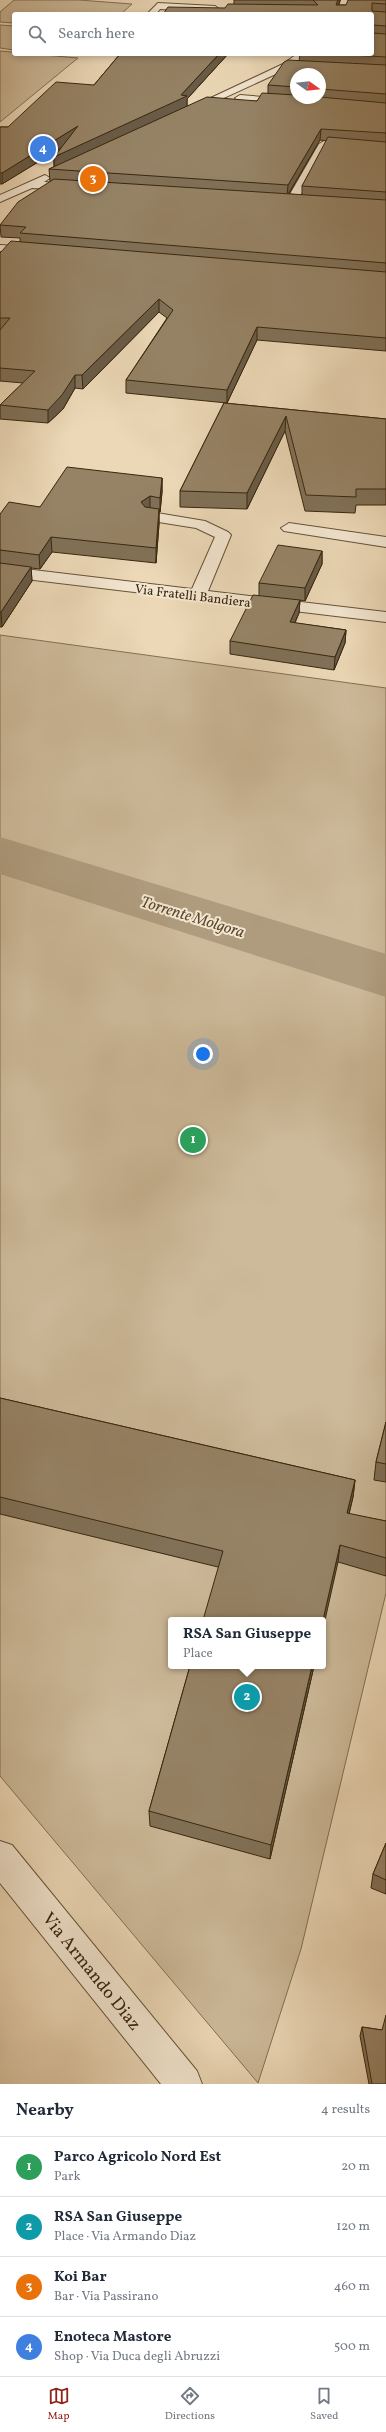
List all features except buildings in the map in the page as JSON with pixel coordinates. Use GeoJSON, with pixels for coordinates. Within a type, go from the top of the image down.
{"type":"FeatureCollection","features":[{"type":"Feature","properties":{"kind":"street"},"geometry":{"type":"LineString","coordinates":[[341,12],[344,0]]}},
{"type":"Feature","properties":{"kind":"street"},"geometry":{"type":"LineString","coordinates":[[153,12],[158,6],[221,9]]}},
{"type":"Feature","properties":{"kind":"street"},"geometry":{"type":"LineString","coordinates":[[177,116],[286,66],[301,56]]}},
{"type":"Feature","properties":{"kind":"street"},"geometry":{"type":"LineString","coordinates":[[286,66],[300,67]]}},
{"type":"Feature","properties":{"kind":"street"},"geometry":{"type":"LineString","coordinates":[[240,98],[290,102]]}},
{"type":"Feature","properties":{"kind":"street"},"geometry":{"type":"LineString","coordinates":[[308,202],[288,201],[324,144],[386,149]]}},
{"type":"Feature","properties":{"kind":"street"},"geometry":{"type":"LineString","coordinates":[[0,199],[33,185],[54,173]]}},
{"type":"Feature","properties":{"kind":"street"},"geometry":{"type":"LineString","coordinates":[[0,190],[43,179]]}},
{"type":"Feature","properties":{"kind":"street"},"geometry":{"type":"LineString","coordinates":[[33,185],[85,188]]}},
{"type":"Feature","properties":{"kind":"street"},"geometry":{"type":"LineString","coordinates":[[0,248],[47,252]]}},
{"type":"Feature","properties":{"kind":"street"},"geometry":{"type":"LineString","coordinates":[[151,517],[200,524],[223,535],[198,595]]}},
{"type":"Feature","properties":{"kind":"street"},"geometry":{"type":"LineString","coordinates":[[288,528],[386,542]]}},
{"type":"Feature","properties":{"kind":"street","name":"Via Fratelli Bandiera"},"geometry":{"type":"LineString","coordinates":[[0,571],[198,595],[385,612]]}},
{"type":"Feature","properties":{"kind":"street","name":"Via Armando Diaz"},"geometry":{"type":"LineString","coordinates":[[0,1858],[184,2084]]}},
{"type":"Feature","properties":{"kind":"shaded area"},"geometry":{"type":"Polygon","coordinates":[[[14,0],[79,0],[132,4],[123,12],[12,12],[12,23],[0,22],[0,12],[14,0]]]}},
{"type":"Feature","properties":{"kind":"shaded area"},"geometry":{"type":"Polygon","coordinates":[[[0,25],[12,26],[12,50],[0,48],[0,25]]]}},
{"type":"Feature","properties":{"kind":"shaded area"},"geometry":{"type":"Polygon","coordinates":[[[0,51],[12,52],[12,56],[56,56],[78,58],[0,122],[0,51]]]}},
{"type":"Feature","properties":{"kind":"shaded area"},"geometry":{"type":"Polygon","coordinates":[[[0,635],[386,688],[386,1593],[301,1949],[258,2083],[0,1776],[0,635]]]}},
{"type":"Feature","properties":{"kind":"waterway","name":"Torrente Molgora"},"geometry":{"type":"LineString","coordinates":[[0,855],[386,976]]}},
{"type":"Feature","properties":{"kind":"place","name":"Enoteca Mastore"},"geometry":{"type":"Point","coordinates":[43,149]}},
{"type":"Feature","properties":{"kind":"place","name":"Koi Bar"},"geometry":{"type":"Point","coordinates":[93,179]}},
{"type":"Feature","properties":{"kind":"place","name":"Parco Agricolo Nord Est"},"geometry":{"type":"Point","coordinates":[193,1140]}},
{"type":"Feature","properties":{"kind":"place","name":"RSA San Giuseppe"},"geometry":{"type":"Point","coordinates":[247,1697]}}]}
